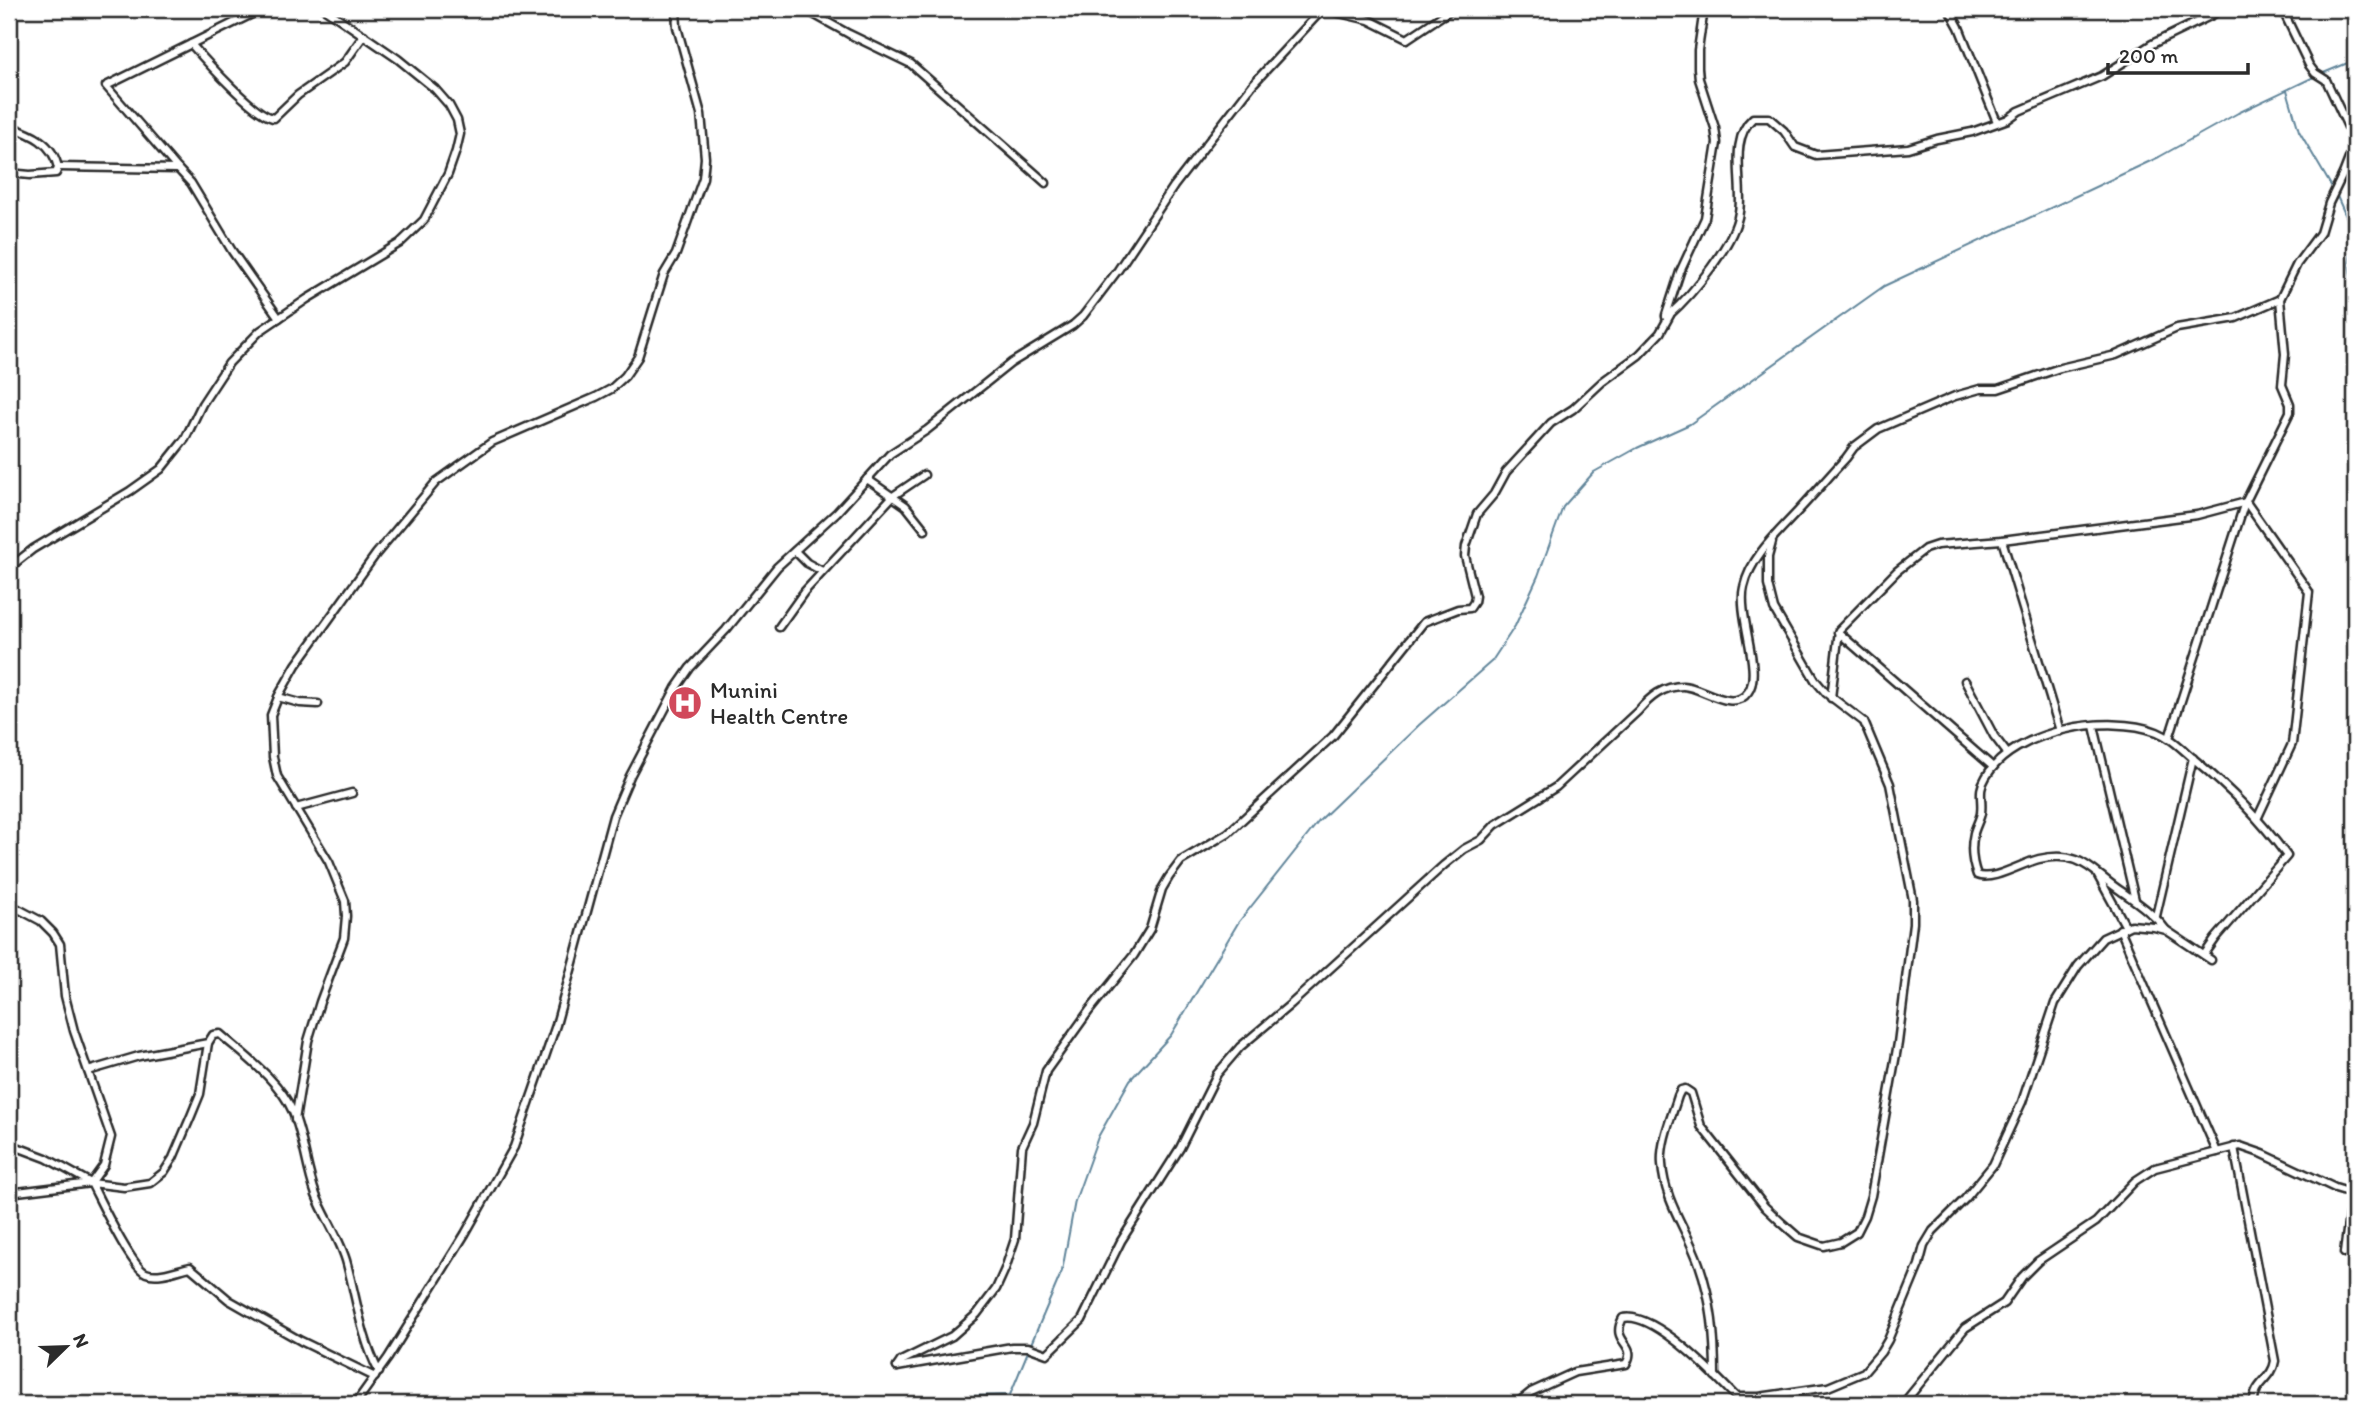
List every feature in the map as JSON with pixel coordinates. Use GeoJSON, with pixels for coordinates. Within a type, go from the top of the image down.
{"type":"FeatureCollection","features":[{"type":"Feature","properties":{"kind":"street"},"geometry":{"type":"LineString","coordinates":[[262,9],[106,86],[191,183],[232,251],[279,318]]}},
{"type":"Feature","properties":{"kind":"street"},"geometry":{"type":"LineString","coordinates":[[9,568],[59,532],[130,491],[161,469],[185,439],[202,404],[229,363],[260,331],[400,243],[424,220],[448,174],[456,151],[460,134],[457,120],[449,105],[418,74],[325,9]]}},
{"type":"Feature","properties":{"kind":"street"},"geometry":{"type":"LineString","coordinates":[[295,1120],[308,1041],[344,938],[346,916],[339,882],[277,776],[273,757],[271,715],[296,665],[376,554],[436,482],[492,442],[611,389],[625,376],[638,357],[664,274],[676,254],[703,178],[705,158],[701,114],[677,27],[676,9]]}},
{"type":"Feature","properties":{"kind":"street"},"geometry":{"type":"LineString","coordinates":[[804,9],[911,64],[1046,183]]}},
{"type":"Feature","properties":{"kind":"street"},"geometry":{"type":"LineString","coordinates":[[355,1404],[377,1375],[465,1234],[514,1147],[556,1024],[613,816],[630,776],[676,688],[690,668],[726,630],[777,567],[890,454],[948,414],[1011,363],[1083,316],[1118,270],[1174,186],[1253,84],[1323,9],[1369,20],[1407,39],[1452,9]]}},
{"type":"Feature","properties":{"kind":"street"},"geometry":{"type":"LineString","coordinates":[[1666,317],[1680,272],[1705,218],[1717,143],[1715,128],[1699,79],[1698,50],[1704,9]]}},
{"type":"Feature","properties":{"kind":"street"},"geometry":{"type":"LineString","coordinates":[[1949,9],[1959,27],[1997,122]]}},
{"type":"Feature","properties":{"kind":"street"},"geometry":{"type":"LineString","coordinates":[[1666,317],[1712,266],[1733,231],[1740,213],[1738,174],[1742,136],[1746,124],[1753,118],[1769,118],[1784,131],[1795,147],[1816,155],[1908,148],[1972,132],[2102,76],[2152,44],[2220,9]]}},
{"type":"Feature","properties":{"kind":"street"},"geometry":{"type":"LineString","coordinates":[[2169,737],[2246,502],[2290,412],[2290,404],[2281,385],[2285,354],[2280,299],[2297,264],[2320,233],[2329,203],[2355,142],[2326,80],[2309,65],[2282,9]]}},
{"type":"Feature","properties":{"kind":"street"},"geometry":{"type":"LineString","coordinates":[[191,44],[228,84],[266,117],[274,118],[298,95],[345,62],[363,35]]}},
{"type":"Feature","properties":{"kind":"street"},"geometry":{"type":"LineString","coordinates":[[9,126],[40,138],[58,167]]}},
{"type":"Feature","properties":{"kind":"street"},"geometry":{"type":"LineString","coordinates":[[58,167],[178,169]]}},
{"type":"Feature","properties":{"kind":"street"},"geometry":{"type":"LineString","coordinates":[[9,173],[49,174],[55,173],[58,167]]}},
{"type":"Feature","properties":{"kind":"street"},"geometry":{"type":"LineString","coordinates":[[1666,317],[1670,316],[1660,333],[1632,361],[1602,382],[1573,409],[1551,423],[1529,445],[1506,472],[1494,494],[1477,514],[1465,556],[1475,596],[1470,608],[1458,609],[1424,622],[1333,736],[1228,833],[1181,861],[1169,877],[1162,889],[1150,929],[1134,955],[1046,1071],[1033,1124],[1022,1147],[1015,1239],[996,1289],[965,1326],[952,1336],[901,1361],[897,1367],[1012,1348],[1028,1347],[1047,1354],[1082,1320],[1121,1241],[1180,1148],[1217,1074],[1240,1047],[1444,865],[1481,840],[1495,825],[1556,788],[1649,699],[1663,690],[1687,686],[1721,699],[1746,695],[1752,682],[1751,650],[1741,599],[1749,569],[1854,447],[1878,429],[1955,396],[1980,389],[1998,389],[2060,368],[2116,355],[2177,328],[2236,318],[2280,299]]}},
{"type":"Feature","properties":{"kind":"street"},"geometry":{"type":"LineString","coordinates":[[779,627],[822,571],[893,496],[924,475]]}},
{"type":"Feature","properties":{"kind":"street"},"geometry":{"type":"LineString","coordinates":[[867,479],[893,496],[912,513],[925,530]]}},
{"type":"Feature","properties":{"kind":"street"},"geometry":{"type":"LineString","coordinates":[[1831,698],[1838,632],[1897,571],[1920,552],[1934,546],[2197,515],[2246,502]]}},
{"type":"Feature","properties":{"kind":"street"},"geometry":{"type":"LineString","coordinates":[[2246,502],[2309,592],[2292,744],[2258,817]]}},
{"type":"Feature","properties":{"kind":"street"},"geometry":{"type":"LineString","coordinates":[[1715,1376],[1716,1341],[1710,1304],[1699,1264],[1674,1212],[1661,1162],[1678,1096],[1681,1090],[1685,1089],[1691,1093],[1702,1126],[1765,1207],[1798,1237],[1825,1246],[1857,1232],[1865,1216],[1898,1043],[1913,923],[1913,900],[1891,784],[1864,722],[1831,698],[1815,680],[1781,623],[1770,598],[1768,557],[1774,537]]}},
{"type":"Feature","properties":{"kind":"street"},"geometry":{"type":"LineString","coordinates":[[2002,540],[2060,731]]}},
{"type":"Feature","properties":{"kind":"street"},"geometry":{"type":"LineString","coordinates":[[795,551],[807,563],[822,571]]}},
{"type":"Feature","properties":{"kind":"street"},"geometry":{"type":"LineString","coordinates":[[1838,632],[1993,767]]}},
{"type":"Feature","properties":{"kind":"street"},"geometry":{"type":"LineString","coordinates":[[1965,681],[1994,736],[2007,753]]}},
{"type":"Feature","properties":{"kind":"street"},"geometry":{"type":"LineString","coordinates":[[278,697],[300,703],[318,704]]}},
{"type":"Feature","properties":{"kind":"street"},"geometry":{"type":"LineString","coordinates":[[2204,955],[2287,856],[2258,817],[2225,784],[2169,737],[2154,730],[2108,724],[2060,731],[2021,745],[2007,753],[1993,767],[1979,794],[1981,813],[1973,846],[1977,875],[1987,877],[2045,858],[2079,861],[2095,869],[2155,916],[2166,930],[2211,960]]}},
{"type":"Feature","properties":{"kind":"street"},"geometry":{"type":"LineString","coordinates":[[2094,726],[2135,900]]}},
{"type":"Feature","properties":{"kind":"street"},"geometry":{"type":"LineString","coordinates":[[2155,916],[2193,758]]}},
{"type":"Feature","properties":{"kind":"street"},"geometry":{"type":"LineString","coordinates":[[296,808],[352,793]]}},
{"type":"Feature","properties":{"kind":"street"},"geometry":{"type":"LineString","coordinates":[[2095,869],[2123,928],[2217,1152]]}},
{"type":"Feature","properties":{"kind":"street"},"geometry":{"type":"LineString","coordinates":[[9,904],[41,921],[60,944],[65,996],[74,1031],[111,1137],[104,1165],[91,1183]]}},
{"type":"Feature","properties":{"kind":"street"},"geometry":{"type":"LineString","coordinates":[[1736,1397],[1759,1397],[1828,1387],[1864,1372],[1888,1340],[1919,1265],[1924,1246],[1933,1231],[1987,1174],[2009,1135],[2055,1003],[2089,953],[2103,938],[2123,928],[2147,925],[2166,930]]}},
{"type":"Feature","properties":{"kind":"street"},"geometry":{"type":"LineString","coordinates":[[9,1193],[91,1183],[124,1187],[139,1185],[150,1182],[164,1172],[173,1158],[200,1094],[208,1042],[213,1035],[220,1034],[259,1068],[285,1099],[295,1120],[315,1192],[347,1261],[358,1316],[377,1375]]}},
{"type":"Feature","properties":{"kind":"street"},"geometry":{"type":"LineString","coordinates":[[88,1071],[139,1056],[208,1042]]}},
{"type":"Feature","properties":{"kind":"street"},"geometry":{"type":"LineString","coordinates":[[9,1144],[46,1158],[91,1183],[137,1267],[144,1273],[153,1275],[190,1267],[229,1300],[301,1341],[377,1375]]}},
{"type":"Feature","properties":{"kind":"street"},"geometry":{"type":"LineString","coordinates":[[2234,1147],[2275,1361],[2273,1371],[2256,1389],[2254,1404]]}},
{"type":"Feature","properties":{"kind":"street"},"geometry":{"type":"LineString","coordinates":[[1903,1404],[1965,1328],[2004,1303],[2022,1276],[2038,1261],[2096,1222],[2143,1175],[2155,1168],[2234,1147],[2249,1148],[2335,1188],[2353,1193],[2344,1253]]}},
{"type":"Feature","properties":{"kind":"street"},"geometry":{"type":"LineString","coordinates":[[1516,1404],[1531,1392],[1575,1373],[1626,1364],[1630,1352],[1618,1336],[1617,1330],[1623,1318],[1629,1317],[1654,1327],[1681,1344],[1746,1404]]}},
{"type":"Feature","properties":{"kind":"waterway"},"geometry":{"type":"LineString","coordinates":[[2321,74],[2355,60]]}},
{"type":"Feature","properties":{"kind":"waterway"},"geometry":{"type":"LineString","coordinates":[[1031,1344],[1062,1271],[1075,1201],[1098,1137],[1130,1080],[1171,1035],[1238,923],[1319,821],[1419,725],[1492,661],[1515,626],[1538,576],[1563,507],[1594,472],[1637,448],[1690,424],[1884,286],[2159,157],[2238,113],[2316,76]]}},
{"type":"Feature","properties":{"kind":"waterway"},"geometry":{"type":"LineString","coordinates":[[2287,90],[2299,131],[2333,189]]}},
{"type":"Feature","properties":{"kind":"waterway"},"geometry":{"type":"LineString","coordinates":[[2336,194],[2352,230],[2349,264],[2355,303]]}},
{"type":"Feature","properties":{"kind":"waterway"},"geometry":{"type":"LineString","coordinates":[[858,1404],[877,1399],[1010,1395],[1029,1349]]}},
{"type":"Feature","properties":{"kind":"place","name":"Munini Health Centre"},"geometry":{"type":"Point","coordinates":[685,703]}}]}
